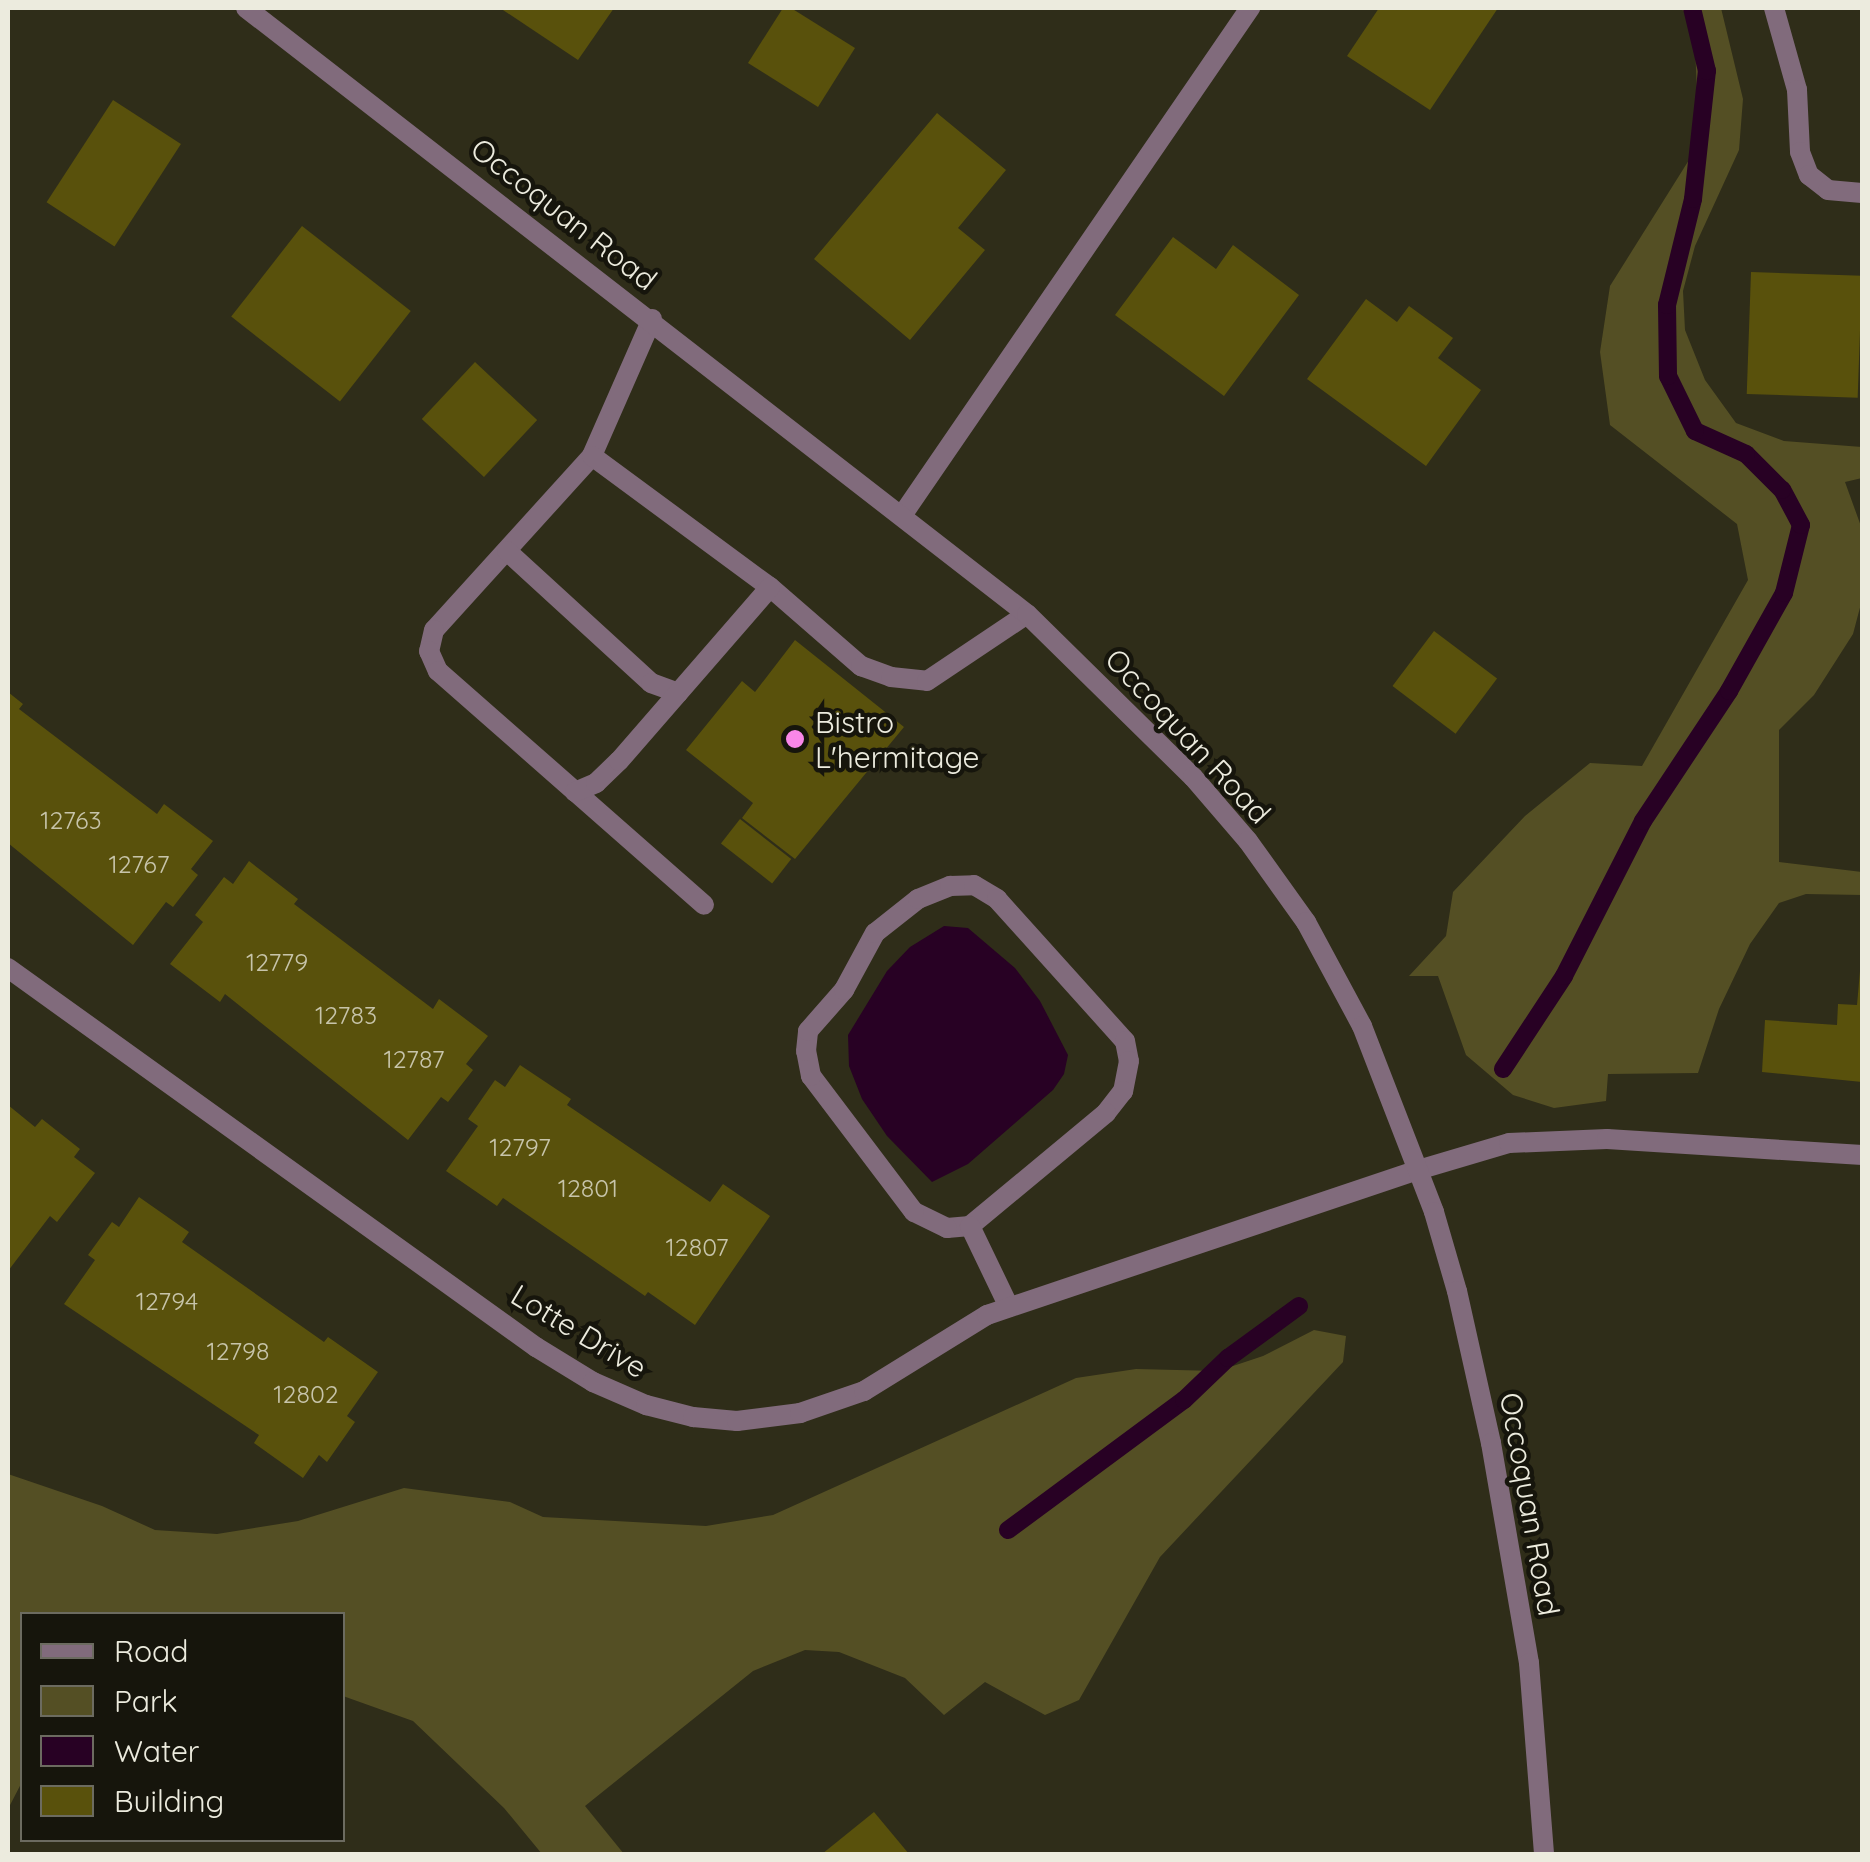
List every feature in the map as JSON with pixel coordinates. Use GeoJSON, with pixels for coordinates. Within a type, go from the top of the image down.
{"type":"FeatureCollection","features":[{"type":"Feature","properties":{"kind":"street","name":"Occoquan Road"},"geometry":{"type":"LineString","coordinates":[[246,8],[652,319],[1027,614],[1193,777],[1248,841],[1306,922],[1362,1026],[1418,1170],[1457,1290],[1491,1443],[1529,1663],[1544,1854]]}},
{"type":"Feature","properties":{"kind":"street"},"geometry":{"type":"LineString","coordinates":[[903,514],[1250,8]]}},
{"type":"Feature","properties":{"kind":"street"},"geometry":{"type":"LineString","coordinates":[[1774,8],[1798,90],[1800,152],[1809,175],[1828,190],[1862,193]]}},
{"type":"Feature","properties":{"kind":"street"},"geometry":{"type":"LineString","coordinates":[[652,319],[592,456],[434,630],[429,641],[430,661],[704,905]]}},
{"type":"Feature","properties":{"kind":"street"},"geometry":{"type":"LineString","coordinates":[[592,456],[770,587],[860,666],[891,677],[928,681],[1027,614]]}},
{"type":"Feature","properties":{"kind":"street"},"geometry":{"type":"LineString","coordinates":[[506,551],[650,683],[678,693]]}},
{"type":"Feature","properties":{"kind":"street"},"geometry":{"type":"LineString","coordinates":[[575,792],[596,783],[619,761],[770,587]]}},
{"type":"Feature","properties":{"kind":"street"},"geometry":{"type":"LineString","coordinates":[[974,885],[997,899],[1125,1041],[1129,1060],[1124,1091],[1106,1113],[970,1226],[947,1228],[914,1212],[812,1076],[806,1051],[808,1031],[844,990],[875,933],[918,899],[950,886],[974,885]]}},
{"type":"Feature","properties":{"kind":"street","name":"Lotte Drive"},"geometry":{"type":"LineString","coordinates":[[8,968],[536,1347],[594,1382],[646,1405],[736,1421],[800,1413],[864,1391],[961,1329],[1009,1307],[1509,1143],[1606,1138],[1862,1156]]}},
{"type":"Feature","properties":{"kind":"street"},"geometry":{"type":"LineString","coordinates":[[970,1226],[1009,1307]]}},
{"type":"Feature","properties":{"kind":"green space"},"geometry":{"type":"Polygon","coordinates":[[[1680,8],[1721,8],[1743,99],[1739,150],[1695,246],[1683,291],[1685,330],[1705,380],[1736,423],[1784,441],[1862,447],[1862,478],[1845,482],[1862,529],[1862,600],[1853,634],[1814,695],[1779,730],[1779,862],[1862,872],[1862,895],[1806,894],[1779,903],[1750,944],[1719,1009],[1698,1073],[1608,1074],[1606,1101],[1554,1108],[1513,1095],[1466,1055],[1438,976],[1409,976],[1446,936],[1453,892],[1525,816],[1590,763],[1642,766],[1748,580],[1737,524],[1610,425],[1600,352],[1610,286],[1699,144],[1694,20],[1680,8]]]}},
{"type":"Feature","properties":{"kind":"green space"},"geometry":{"type":"Polygon","coordinates":[[[1314,1330],[1346,1336],[1343,1362],[1160,1557],[1079,1700],[1045,1715],[985,1682],[944,1715],[905,1678],[839,1652],[805,1650],[753,1671],[585,1806],[624,1854],[542,1854],[504,1808],[413,1721],[345,1697],[345,1612],[20,1612],[20,1786],[8,1809],[8,1474],[102,1506],[155,1530],[217,1534],[298,1521],[404,1488],[510,1502],[543,1517],[706,1526],[773,1515],[1076,1378],[1136,1369],[1218,1371],[1263,1356],[1314,1330]]]}},
{"type":"Feature","properties":{"kind":"water"},"geometry":{"type":"Polygon","coordinates":[[[944,926],[968,928],[1015,968],[1040,1001],[1068,1055],[1064,1074],[1053,1090],[968,1164],[932,1182],[887,1136],[862,1099],[849,1066],[848,1035],[887,971],[910,947],[944,926]]]}},
{"type":"Feature","properties":{"kind":"building"},"geometry":{"type":"Polygon","coordinates":[[[500,8],[614,8],[578,60],[500,8]]]}},
{"type":"Feature","properties":{"kind":"building"},"geometry":{"type":"Polygon","coordinates":[[[783,8],[791,8],[855,48],[818,107],[748,63],[783,8]]]}},
{"type":"Feature","properties":{"kind":"building"},"geometry":{"type":"Polygon","coordinates":[[[1379,8],[1498,8],[1430,110],[1347,56],[1379,8]]]}},
{"type":"Feature","properties":{"kind":"building"},"geometry":{"type":"Polygon","coordinates":[[[113,100],[181,144],[114,246],[47,202],[113,100]]]}},
{"type":"Feature","properties":{"kind":"building"},"geometry":{"type":"Polygon","coordinates":[[[937,113],[1006,170],[958,228],[985,250],[910,340],[814,259],[937,113]]]}},
{"type":"Feature","properties":{"kind":"building"},"geometry":{"type":"Polygon","coordinates":[[[302,226],[411,311],[340,402],[231,317],[302,226]]]}},
{"type":"Feature","properties":{"kind":"building"},"geometry":{"type":"Polygon","coordinates":[[[1173,237],[1216,269],[1233,245],[1299,295],[1224,396],[1115,315],[1173,237]]]}},
{"type":"Feature","properties":{"kind":"building"},"geometry":{"type":"Polygon","coordinates":[[[1751,272],[1862,276],[1858,398],[1747,394],[1751,272]]]}},
{"type":"Feature","properties":{"kind":"building"},"geometry":{"type":"Polygon","coordinates":[[[1366,299],[1397,322],[1409,306],[1453,338],[1438,358],[1481,390],[1426,466],[1307,379],[1366,299]]]}},
{"type":"Feature","properties":{"kind":"building"},"geometry":{"type":"Polygon","coordinates":[[[475,362],[537,420],[484,477],[422,419],[475,362]]]}},
{"type":"Feature","properties":{"kind":"building"},"geometry":{"type":"Polygon","coordinates":[[[1434,631],[1497,679],[1456,734],[1392,686],[1434,631]]]}},
{"type":"Feature","properties":{"kind":"building","name":"Bistro L'hermitage"},"geometry":{"type":"Polygon","coordinates":[[[795,640],[904,727],[795,859],[742,818],[753,803],[686,750],[742,681],[755,692],[795,640]]]}},
{"type":"Feature","properties":{"kind":"building"},"geometry":{"type":"Polygon","coordinates":[[[8,692],[23,704],[19,709],[157,814],[164,804],[213,841],[191,869],[198,875],[173,907],[166,902],[133,945],[8,843],[8,692]]]}},
{"type":"Feature","properties":{"kind":"building"},"geometry":{"type":"Polygon","coordinates":[[[740,819],[791,859],[772,883],[721,843],[740,819]]]}},
{"type":"Feature","properties":{"kind":"building"},"geometry":{"type":"Polygon","coordinates":[[[249,861],[298,899],[294,904],[433,1009],[439,999],[488,1036],[466,1064],[473,1070],[448,1102],[441,1097],[408,1140],[225,994],[220,1002],[170,964],[203,922],[195,915],[224,877],[233,884],[249,861]]]}},
{"type":"Feature","properties":{"kind":"building"},"geometry":{"type":"Polygon","coordinates":[[[1860,971],[1862,1082],[1762,1072],[1765,1020],[1837,1025],[1838,1004],[1857,1005],[1860,971]]]}},
{"type":"Feature","properties":{"kind":"building"},"geometry":{"type":"Polygon","coordinates":[[[520,1065],[571,1099],[567,1105],[710,1202],[723,1184],[770,1216],[695,1325],[648,1292],[645,1296],[503,1198],[497,1206],[446,1171],[478,1126],[468,1119],[495,1080],[505,1087],[520,1065]]]}},
{"type":"Feature","properties":{"kind":"building"},"geometry":{"type":"Polygon","coordinates":[[[8,1105],[35,1127],[42,1119],[80,1149],[74,1157],[95,1173],[57,1222],[50,1216],[8,1271],[8,1105]]]}},
{"type":"Feature","properties":{"kind":"building"},"geometry":{"type":"Polygon","coordinates":[[[139,1197],[189,1232],[182,1242],[324,1342],[328,1337],[378,1372],[347,1416],[355,1422],[327,1462],[319,1455],[303,1478],[254,1443],[259,1435],[64,1304],[95,1260],[88,1255],[112,1222],[119,1227],[139,1197]]]}},
{"type":"Feature","properties":{"kind":"building"},"geometry":{"type":"Polygon","coordinates":[[[874,1812],[909,1854],[822,1854],[874,1812]]]}},
{"type":"Feature","properties":{"kind":"waterway"},"geometry":{"type":"LineString","coordinates":[[1503,1069],[1564,976],[1643,821],[1729,691],[1784,593],[1801,525],[1782,490],[1746,454],[1695,431],[1668,376],[1667,305],[1693,199],[1707,71],[1692,8]]}},
{"type":"Feature","properties":{"kind":"waterway"},"geometry":{"type":"LineString","coordinates":[[1008,1530],[1184,1400],[1228,1358],[1299,1306]]}},
{"type":"Feature","properties":{"kind":"place","name":"Bistro L'hermitage"},"geometry":{"type":"Point","coordinates":[795,739]}}]}
